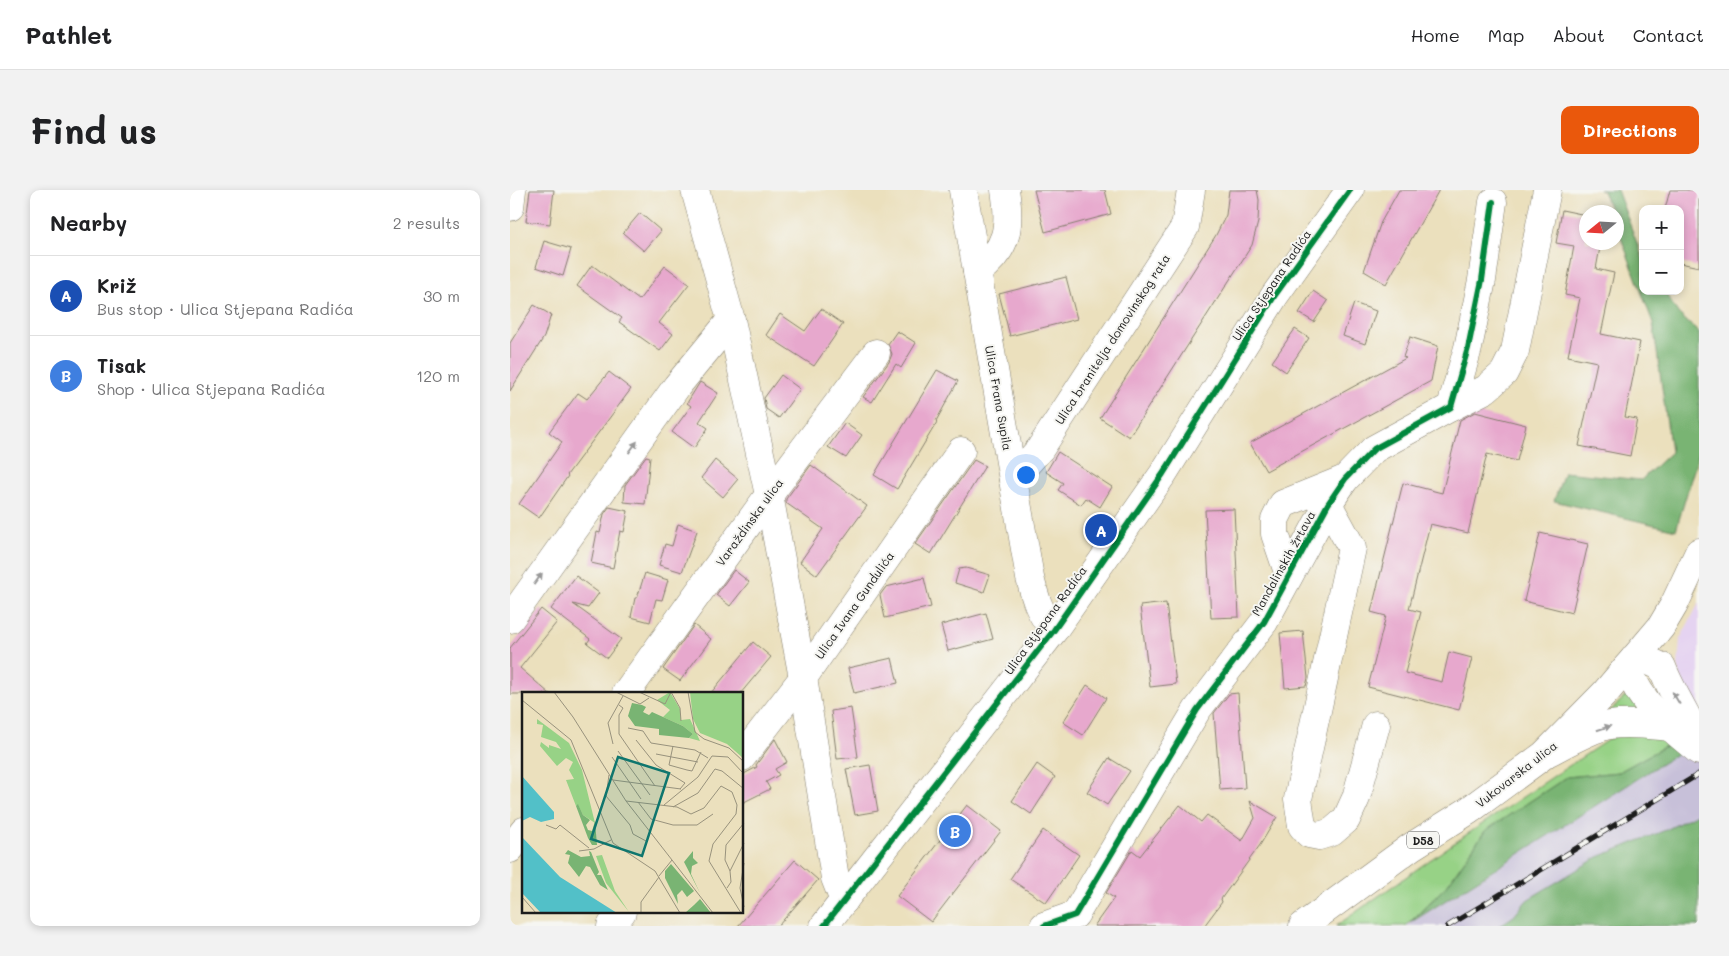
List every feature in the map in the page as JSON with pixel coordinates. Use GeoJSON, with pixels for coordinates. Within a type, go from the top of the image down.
{"type":"FeatureCollection","features":[{"type":"Feature","properties":{"kind":"street"},"geometry":{"type":"LineString","coordinates":[[510,206],[512,190]]}},
{"type":"Feature","properties":{"kind":"street"},"geometry":{"type":"LineString","coordinates":[[696,190],[731,320],[769,495],[804,678],[830,851],[835,878],[844,901]]}},
{"type":"Feature","properties":{"kind":"street","name":"Ulica Frana Supila"},"geometry":{"type":"LineString","coordinates":[[963,190],[1030,578],[1042,616],[1054,630]]}},
{"type":"Feature","properties":{"kind":"street","name":"Ulica branitelja domovinskog rata"},"geometry":{"type":"LineString","coordinates":[[1013,479],[1040,449],[1185,227],[1191,190]]}},
{"type":"Feature","properties":{"kind":"street","name":"Ulica Stjepana Radića"},"geometry":{"type":"LineString","coordinates":[[824,926],[1054,630],[1163,474],[1275,296],[1350,190]]}},
{"type":"Feature","properties":{"kind":"street","name":"Mandalinskih žrtava"},"geometry":{"type":"LineString","coordinates":[[1044,926],[1075,920],[1197,710],[1264,622],[1328,504],[1346,479],[1374,449],[1486,389],[1504,373],[1515,351],[1547,190]]}},
{"type":"Feature","properties":{"kind":"street"},"geometry":{"type":"LineString","coordinates":[[977,272],[990,262],[999,251],[1007,229],[1009,195]]}},
{"type":"Feature","properties":{"kind":"street"},"geometry":{"type":"LineString","coordinates":[[1451,407],[1468,348],[1482,280],[1493,202]]}},
{"type":"Feature","properties":{"kind":"street"},"geometry":{"type":"LineString","coordinates":[[510,618],[677,386],[731,320]]}},
{"type":"Feature","properties":{"kind":"street","name":"Varaždinska ulica"},"geometry":{"type":"LineString","coordinates":[[627,692],[769,495],[876,353]]}},
{"type":"Feature","properties":{"kind":"street","name":"Ulica Ivana Gundulića"},"geometry":{"type":"LineString","coordinates":[[744,754],[804,678],[961,451]]}},
{"type":"Feature","properties":{"kind":"street"},"geometry":{"type":"LineString","coordinates":[[1289,576],[1276,534],[1275,520],[1283,504],[1346,479]]}},
{"type":"Feature","properties":{"kind":"street"},"geometry":{"type":"LineString","coordinates":[[1328,504],[1352,548],[1298,799],[1302,826],[1309,834],[1319,836],[1332,832],[1346,820],[1356,798],[1376,725]]}},
{"type":"Feature","properties":{"kind":"street","name":"Vukovarska ulica"},"geometry":{"type":"LineString","coordinates":[[1303,926],[1411,847],[1468,811],[1544,755],[1584,715],[1661,627],[1674,605],[1699,552]]}},
{"type":"Feature","properties":{"kind":"street"},"geometry":{"type":"LineString","coordinates":[[1699,741],[1688,718],[1668,685],[1662,668],[1647,660],[1631,662],[1633,684],[1644,701],[1669,727],[1699,751]]}},
{"type":"Feature","properties":{"kind":"street"},"geometry":{"type":"LineString","coordinates":[[1544,755],[1571,740],[1608,725],[1632,724],[1669,727]]}},
{"type":"Feature","properties":{"kind":"street"},"geometry":{"type":"LineString","coordinates":[[510,849],[522,834]]}},
{"type":"Feature","properties":{"kind":"street"},"geometry":{"type":"LineString","coordinates":[[611,926],[620,914]]}},
{"type":"Feature","properties":{"kind":"shaded area"},"geometry":{"type":"Polygon","coordinates":[[[1699,603],[1699,719],[1680,681],[1678,665],[1680,639],[1699,603]]]}},
{"type":"Feature","properties":{"kind":"shaded area"},"geometry":{"type":"Polygon","coordinates":[[[1699,740],[1699,926],[1406,926],[1680,752],[1699,740]]]}},
{"type":"Feature","properties":{"kind":"green space"},"geometry":{"type":"Polygon","coordinates":[[[1599,190],[1617,190],[1623,205],[1608,205],[1603,191],[1599,190]]]}},
{"type":"Feature","properties":{"kind":"green space"},"geometry":{"type":"Polygon","coordinates":[[[1624,209],[1639,248],[1639,286],[1624,246],[1624,209]]]}},
{"type":"Feature","properties":{"kind":"green space"},"geometry":{"type":"Polygon","coordinates":[[[1642,295],[1667,295],[1678,313],[1699,333],[1699,453],[1676,530],[1554,501],[1564,472],[1641,480],[1671,452],[1653,323],[1642,295]]]}},
{"type":"Feature","properties":{"kind":"green space"},"geometry":{"type":"Polygon","coordinates":[[[1628,694],[1639,710],[1614,717],[1609,712],[1628,694]]]}},
{"type":"Feature","properties":{"kind":"green space"},"geometry":{"type":"Polygon","coordinates":[[[1631,731],[1657,734],[1669,744],[1619,772],[1567,777],[1485,831],[1448,884],[1406,926],[1336,926],[1454,843],[1609,739],[1631,731]]]}},
{"type":"Feature","properties":{"kind":"green space"},"geometry":{"type":"Polygon","coordinates":[[[1669,744],[1680,752],[1410,923],[1448,884],[1485,831],[1567,777],[1619,772],[1669,744]]]}},
{"type":"Feature","properties":{"kind":"green space"},"geometry":{"type":"Polygon","coordinates":[[[1699,814],[1699,926],[1499,926],[1514,916],[1527,900],[1598,857],[1666,830],[1699,814]]]}},
{"type":"Feature","properties":{"kind":"building"},"geometry":{"type":"Polygon","coordinates":[[[530,190],[554,190],[550,224],[526,221],[530,190]]]}},
{"type":"Feature","properties":{"kind":"building"},"geometry":{"type":"Polygon","coordinates":[[[1034,190],[1105,190],[1111,214],[1045,232],[1034,190]]]}},
{"type":"Feature","properties":{"kind":"building"},"geometry":{"type":"Polygon","coordinates":[[[1229,190],[1257,190],[1259,200],[1258,222],[1252,245],[1129,437],[1100,418],[1216,235],[1226,215],[1229,190]]]}},
{"type":"Feature","properties":{"kind":"building"},"geometry":{"type":"Polygon","coordinates":[[[1399,190],[1439,190],[1386,284],[1364,271],[1381,222],[1399,190]]]}},
{"type":"Feature","properties":{"kind":"building"},"geometry":{"type":"Polygon","coordinates":[[[1670,190],[1699,190],[1699,267],[1684,264],[1684,205],[1666,205],[1670,190]]]}},
{"type":"Feature","properties":{"kind":"building"},"geometry":{"type":"Polygon","coordinates":[[[1562,210],[1579,214],[1579,250],[1600,250],[1596,269],[1614,273],[1601,334],[1640,342],[1625,417],[1637,419],[1630,456],[1579,446],[1597,362],[1568,356],[1580,298],[1565,295],[1574,246],[1556,243],[1562,210]]]}},
{"type":"Feature","properties":{"kind":"building"},"geometry":{"type":"Polygon","coordinates":[[[640,213],[661,231],[644,251],[623,233],[640,213]]]}},
{"type":"Feature","properties":{"kind":"building"},"geometry":{"type":"Polygon","coordinates":[[[544,241],[571,249],[563,276],[536,267],[544,241]]]}},
{"type":"Feature","properties":{"kind":"building"},"geometry":{"type":"Polygon","coordinates":[[[592,265],[639,300],[665,266],[689,284],[659,323],[673,334],[660,351],[619,322],[622,318],[577,286],[592,265]]]}},
{"type":"Feature","properties":{"kind":"building"},"geometry":{"type":"Polygon","coordinates":[[[1066,277],[1077,319],[1010,336],[999,294],[1066,277]]]}},
{"type":"Feature","properties":{"kind":"building"},"geometry":{"type":"Polygon","coordinates":[[[1313,291],[1328,301],[1314,322],[1299,313],[1313,291]]]}},
{"type":"Feature","properties":{"kind":"building"},"geometry":{"type":"Polygon","coordinates":[[[1354,303],[1376,311],[1365,344],[1343,336],[1354,303]]]}},
{"type":"Feature","properties":{"kind":"building"},"geometry":{"type":"Polygon","coordinates":[[[534,305],[551,315],[544,337],[510,391],[510,343],[534,305]]]}},
{"type":"Feature","properties":{"kind":"building"},"geometry":{"type":"Polygon","coordinates":[[[821,309],[843,324],[814,366],[766,335],[780,314],[805,331],[821,309]]]}},
{"type":"Feature","properties":{"kind":"building"},"geometry":{"type":"Polygon","coordinates":[[[1295,329],[1309,338],[1286,372],[1272,362],[1295,329]]]}},
{"type":"Feature","properties":{"kind":"building"},"geometry":{"type":"Polygon","coordinates":[[[897,331],[916,343],[901,368],[896,364],[872,402],[863,397],[889,362],[892,354],[888,344],[897,331]]]}},
{"type":"Feature","properties":{"kind":"building"},"geometry":{"type":"Polygon","coordinates":[[[1410,337],[1438,346],[1431,381],[1266,471],[1250,443],[1406,358],[1403,357],[1410,337]]]}},
{"type":"Feature","properties":{"kind":"building"},"geometry":{"type":"Polygon","coordinates":[[[937,370],[958,381],[937,422],[897,489],[874,475],[937,370]]]}},
{"type":"Feature","properties":{"kind":"building"},"geometry":{"type":"Polygon","coordinates":[[[609,372],[631,389],[567,475],[539,518],[519,504],[562,442],[549,432],[578,393],[587,399],[609,372]]]}},
{"type":"Feature","properties":{"kind":"building"},"geometry":{"type":"Polygon","coordinates":[[[781,375],[800,389],[779,418],[766,409],[764,398],[781,375]]]}},
{"type":"Feature","properties":{"kind":"building"},"geometry":{"type":"Polygon","coordinates":[[[700,382],[718,393],[699,422],[708,428],[694,448],[672,432],[691,406],[687,403],[700,382]]]}},
{"type":"Feature","properties":{"kind":"building"},"geometry":{"type":"Polygon","coordinates":[[[1475,412],[1526,425],[1517,461],[1487,454],[1468,533],[1430,524],[1409,609],[1421,612],[1405,673],[1442,682],[1449,652],[1472,658],[1459,710],[1368,687],[1386,616],[1371,612],[1403,483],[1442,493],[1460,420],[1475,412]]]}},
{"type":"Feature","properties":{"kind":"building"},"geometry":{"type":"Polygon","coordinates":[[[845,423],[862,435],[846,458],[828,447],[845,423]]]}},
{"type":"Feature","properties":{"kind":"building"},"geometry":{"type":"Polygon","coordinates":[[[1058,452],[1112,487],[1100,507],[1086,498],[1081,505],[1058,490],[1063,483],[1046,472],[1058,452]]]}},
{"type":"Feature","properties":{"kind":"building"},"geometry":{"type":"Polygon","coordinates":[[[646,456],[650,457],[645,504],[624,502],[625,485],[646,456]]]}},
{"type":"Feature","properties":{"kind":"building"},"geometry":{"type":"Polygon","coordinates":[[[715,460],[738,479],[723,497],[701,478],[715,460]]]}},
{"type":"Feature","properties":{"kind":"building"},"geometry":{"type":"Polygon","coordinates":[[[974,460],[985,466],[931,554],[915,544],[974,460]]]}},
{"type":"Feature","properties":{"kind":"building"},"geometry":{"type":"Polygon","coordinates":[[[811,465],[867,506],[817,575],[800,562],[823,529],[786,503],[786,499],[811,465]]]}},
{"type":"Feature","properties":{"kind":"building"},"geometry":{"type":"Polygon","coordinates":[[[609,507],[628,511],[624,532],[620,531],[613,568],[591,563],[597,532],[600,533],[604,514],[609,507]]]}},
{"type":"Feature","properties":{"kind":"building"},"geometry":{"type":"Polygon","coordinates":[[[1234,509],[1239,617],[1211,618],[1205,510],[1234,509]]]}},
{"type":"Feature","properties":{"kind":"building"},"geometry":{"type":"Polygon","coordinates":[[[678,524],[697,531],[682,572],[659,565],[665,544],[672,546],[678,524]]]}},
{"type":"Feature","properties":{"kind":"building"},"geometry":{"type":"Polygon","coordinates":[[[1540,533],[1588,544],[1572,613],[1524,601],[1540,533]]]}},
{"type":"Feature","properties":{"kind":"building"},"geometry":{"type":"Polygon","coordinates":[[[966,568],[990,575],[984,592],[955,583],[959,569],[966,568]]]}},
{"type":"Feature","properties":{"kind":"building"},"geometry":{"type":"Polygon","coordinates":[[[734,570],[749,582],[730,606],[716,595],[734,570]]]}},
{"type":"Feature","properties":{"kind":"building"},"geometry":{"type":"Polygon","coordinates":[[[645,573],[668,580],[662,600],[656,599],[650,622],[631,617],[635,598],[637,598],[645,573]]]}},
{"type":"Feature","properties":{"kind":"building"},"geometry":{"type":"Polygon","coordinates":[[[576,576],[599,593],[588,608],[573,604],[621,639],[607,658],[587,643],[590,639],[551,609],[576,576]]]}},
{"type":"Feature","properties":{"kind":"building"},"geometry":{"type":"Polygon","coordinates":[[[924,578],[931,607],[885,618],[880,595],[886,587],[924,578]]]}},
{"type":"Feature","properties":{"kind":"building"},"geometry":{"type":"Polygon","coordinates":[[[1166,603],[1176,684],[1150,687],[1140,606],[1166,603]]]}},
{"type":"Feature","properties":{"kind":"building"},"geometry":{"type":"Polygon","coordinates":[[[541,609],[557,622],[520,668],[548,692],[510,694],[510,648],[541,609]]]}},
{"type":"Feature","properties":{"kind":"building"},"geometry":{"type":"Polygon","coordinates":[[[986,613],[993,639],[948,651],[941,625],[986,613]]]}},
{"type":"Feature","properties":{"kind":"building"},"geometry":{"type":"Polygon","coordinates":[[[694,625],[711,639],[680,681],[663,669],[694,625]]]}},
{"type":"Feature","properties":{"kind":"building"},"geometry":{"type":"Polygon","coordinates":[[[1303,631],[1308,678],[1306,686],[1285,688],[1280,633],[1303,631]]]}},
{"type":"Feature","properties":{"kind":"building"},"geometry":{"type":"Polygon","coordinates":[[[753,642],[771,657],[742,692],[712,692],[753,642]]]}},
{"type":"Feature","properties":{"kind":"building"},"geometry":{"type":"Polygon","coordinates":[[[892,658],[898,683],[854,693],[848,668],[892,658]]]}},
{"type":"Feature","properties":{"kind":"building"},"geometry":{"type":"Polygon","coordinates":[[[1087,685],[1106,698],[1083,735],[1063,722],[1087,685]]]}},
{"type":"Feature","properties":{"kind":"building"},"geometry":{"type":"Polygon","coordinates":[[[1238,693],[1245,788],[1220,790],[1214,713],[1229,694],[1238,693]]]}},
{"type":"Feature","properties":{"kind":"building"},"geometry":{"type":"Polygon","coordinates":[[[851,708],[858,757],[837,759],[831,711],[851,708]]]}},
{"type":"Feature","properties":{"kind":"building"},"geometry":{"type":"Polygon","coordinates":[[[775,739],[787,762],[775,769],[779,775],[766,782],[770,789],[744,802],[744,774],[757,767],[756,765],[775,739]]]}},
{"type":"Feature","properties":{"kind":"building"},"geometry":{"type":"Polygon","coordinates":[[[1109,758],[1130,771],[1107,805],[1087,792],[1109,758]]]}},
{"type":"Feature","properties":{"kind":"building"},"geometry":{"type":"Polygon","coordinates":[[[1037,764],[1055,777],[1031,814],[1012,801],[1037,764]]]}},
{"type":"Feature","properties":{"kind":"building"},"geometry":{"type":"Polygon","coordinates":[[[870,765],[878,811],[855,815],[846,769],[870,765]]]}},
{"type":"Feature","properties":{"kind":"building"},"geometry":{"type":"Polygon","coordinates":[[[1250,801],[1277,817],[1260,845],[1221,899],[1222,902],[1204,926],[1094,926],[1114,898],[1106,893],[1132,850],[1140,856],[1180,805],[1201,822],[1207,815],[1242,841],[1255,818],[1250,801]]]}},
{"type":"Feature","properties":{"kind":"building"},"geometry":{"type":"Polygon","coordinates":[[[967,805],[1001,831],[931,922],[897,896],[967,805]]]}},
{"type":"Feature","properties":{"kind":"building"},"geometry":{"type":"Polygon","coordinates":[[[1043,830],[1079,855],[1046,903],[1010,879],[1043,830]]]}},
{"type":"Feature","properties":{"kind":"building"},"geometry":{"type":"Polygon","coordinates":[[[795,860],[818,880],[778,926],[738,926],[795,860]]]}},
{"type":"Feature","properties":{"kind":"railway"},"geometry":{"type":"LineString","coordinates":[[1448,926],[1699,774]]}},
{"type":"Feature","properties":{"kind":"cycle path"},"geometry":{"type":"LineString","coordinates":[[824,926],[1054,630],[1163,474],[1275,295],[1350,190]]}},
{"type":"Feature","properties":{"kind":"cycle path"},"geometry":{"type":"LineString","coordinates":[[1044,926],[1075,915],[1197,710],[1264,622],[1328,504],[1345,479],[1374,449],[1451,407],[1468,348],[1482,280],[1493,202]]}},
{"type":"Feature","properties":{"kind":"place","name":"Križ"},"geometry":{"type":"Point","coordinates":[1101,530]}},
{"type":"Feature","properties":{"kind":"place","name":"Tisak"},"geometry":{"type":"Point","coordinates":[955,831]}}]}
